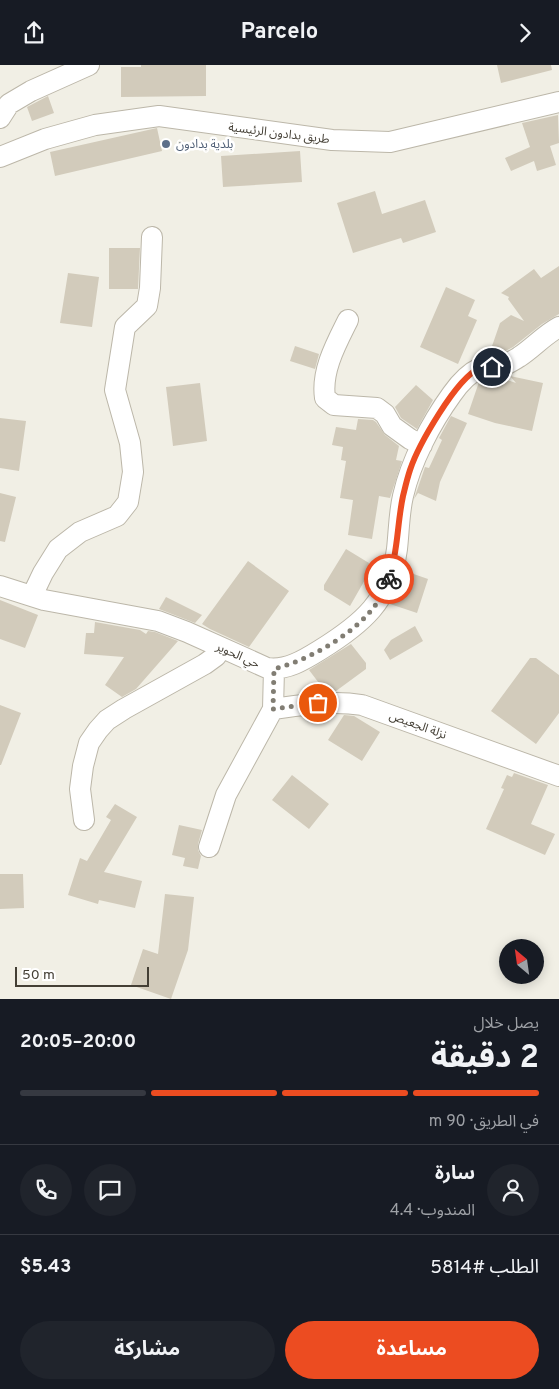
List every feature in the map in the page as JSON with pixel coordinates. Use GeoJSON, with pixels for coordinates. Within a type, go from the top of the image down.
{"type":"FeatureCollection","features":[{"type":"Feature","properties":{"kind":"street"},"geometry":{"type":"LineString","coordinates":[[0,118],[9,105],[23,96],[89,65]]}},
{"type":"Feature","properties":{"kind":"street","name":"طريق بدادون الرئيسية"},"geometry":{"type":"LineString","coordinates":[[0,157],[45,139],[95,125],[158,116],[332,140],[390,142],[559,102]]}},
{"type":"Feature","properties":{"kind":"street"},"geometry":{"type":"LineString","coordinates":[[32,596],[43,573],[58,549],[80,532],[117,516],[128,502],[133,472],[130,443],[115,391],[126,327],[147,306],[150,288],[152,237]]}},
{"type":"Feature","properties":{"kind":"street"},"geometry":{"type":"LineString","coordinates":[[348,320],[327,369],[323,385],[325,398],[334,405],[377,408],[385,414],[392,426],[422,445]]}},
{"type":"Feature","properties":{"kind":"street","name":"حي الحوير"},"geometry":{"type":"LineString","coordinates":[[0,586],[44,600],[158,621],[257,665],[274,669],[299,662],[337,639],[366,616],[386,589],[397,551],[403,497],[410,470],[452,393],[467,377],[481,368],[502,366],[508,363],[521,356],[559,327]]}},
{"type":"Feature","properties":{"kind":"street"},"geometry":{"type":"LineString","coordinates":[[84,820],[80,789],[82,766],[89,743],[98,730],[107,720],[124,709],[216,656],[221,648]]}},
{"type":"Feature","properties":{"kind":"street"},"geometry":{"type":"LineString","coordinates":[[209,847],[226,795],[273,709],[274,669]]}},
{"type":"Feature","properties":{"kind":"street","name":"نزلة الجعيص"},"geometry":{"type":"LineString","coordinates":[[273,709],[318,703],[347,702],[362,705],[559,776]]}},
{"type":"Feature","properties":{"kind":"building"},"geometry":{"type":"Polygon","coordinates":[[[141,65],[206,65],[206,96],[121,97],[121,67],[141,67],[141,65]]]}},
{"type":"Feature","properties":{"kind":"building"},"geometry":{"type":"Polygon","coordinates":[[[497,65],[551,65],[552,70],[501,83],[497,65]]]}},
{"type":"Feature","properties":{"kind":"building"},"geometry":{"type":"Polygon","coordinates":[[[48,96],[54,113],[32,121],[27,107],[48,96]]]}},
{"type":"Feature","properties":{"kind":"building"},"geometry":{"type":"Polygon","coordinates":[[[558,115],[559,143],[550,146],[556,165],[537,171],[534,161],[511,171],[505,158],[530,147],[522,123],[558,115]]]}},
{"type":"Feature","properties":{"kind":"building"},"geometry":{"type":"Polygon","coordinates":[[[157,128],[162,151],[55,176],[50,152],[157,128]]]}},
{"type":"Feature","properties":{"kind":"building"},"geometry":{"type":"Polygon","coordinates":[[[300,151],[302,182],[223,187],[221,156],[300,151]]]}},
{"type":"Feature","properties":{"kind":"building"},"geometry":{"type":"Polygon","coordinates":[[[375,191],[382,214],[425,200],[436,232],[403,243],[401,238],[353,253],[337,203],[375,191]]]}},
{"type":"Feature","properties":{"kind":"building"},"geometry":{"type":"Polygon","coordinates":[[[109,248],[140,248],[138,289],[109,289],[109,248]]]}},
{"type":"Feature","properties":{"kind":"building"},"geometry":{"type":"Polygon","coordinates":[[[559,266],[559,314],[542,324],[513,347],[495,355],[491,349],[500,323],[511,315],[524,321],[508,299],[509,297],[501,293],[534,269],[541,278],[559,266]]]}},
{"type":"Feature","properties":{"kind":"building"},"geometry":{"type":"Polygon","coordinates":[[[68,273],[99,277],[92,327],[60,323],[68,273]]]}},
{"type":"Feature","properties":{"kind":"building"},"geometry":{"type":"Polygon","coordinates":[[[446,287],[475,300],[468,316],[477,320],[458,364],[420,347],[446,287]]]}},
{"type":"Feature","properties":{"kind":"building"},"geometry":{"type":"Polygon","coordinates":[[[295,346],[319,354],[315,369],[290,361],[295,346]]]}},
{"type":"Feature","properties":{"kind":"building"},"geometry":{"type":"Polygon","coordinates":[[[510,376],[543,383],[532,431],[495,423],[468,414],[479,382],[485,379],[501,378],[516,383],[510,376]]]}},
{"type":"Feature","properties":{"kind":"building"},"geometry":{"type":"Polygon","coordinates":[[[200,383],[207,441],[173,446],[166,387],[200,383]]]}},
{"type":"Feature","properties":{"kind":"building"},"geometry":{"type":"Polygon","coordinates":[[[416,385],[433,400],[417,429],[401,418],[395,407],[416,385]]]}},
{"type":"Feature","properties":{"kind":"building"},"geometry":{"type":"Polygon","coordinates":[[[451,416],[467,423],[440,482],[436,501],[418,493],[414,499],[425,467],[429,468],[442,440],[439,438],[451,416]]]}},
{"type":"Feature","properties":{"kind":"building"},"geometry":{"type":"Polygon","coordinates":[[[0,418],[26,421],[19,471],[0,468],[0,418]]]}},
{"type":"Feature","properties":{"kind":"building"},"geometry":{"type":"Polygon","coordinates":[[[358,419],[376,422],[385,435],[399,446],[396,460],[402,461],[390,498],[379,496],[372,539],[348,535],[353,500],[340,498],[346,461],[341,460],[343,447],[332,445],[336,427],[356,430],[358,419]]]}},
{"type":"Feature","properties":{"kind":"building"},"geometry":{"type":"Polygon","coordinates":[[[0,493],[16,497],[5,542],[0,541],[0,493]]]}},
{"type":"Feature","properties":{"kind":"building"},"geometry":{"type":"Polygon","coordinates":[[[346,549],[369,563],[366,578],[350,606],[324,590],[324,585],[346,549]]]}},
{"type":"Feature","properties":{"kind":"building"},"geometry":{"type":"Polygon","coordinates":[[[248,561],[289,591],[249,647],[202,624],[248,561]]]}},
{"type":"Feature","properties":{"kind":"building"},"geometry":{"type":"Polygon","coordinates":[[[405,571],[428,579],[417,613],[390,604],[405,571]]]}},
{"type":"Feature","properties":{"kind":"building"},"geometry":{"type":"Polygon","coordinates":[[[166,597],[202,615],[195,623],[159,609],[166,597]]]}},
{"type":"Feature","properties":{"kind":"building"},"geometry":{"type":"Polygon","coordinates":[[[0,600],[38,615],[25,648],[0,639],[0,600]]]}},
{"type":"Feature","properties":{"kind":"building"},"geometry":{"type":"Polygon","coordinates":[[[95,622],[140,630],[146,634],[148,631],[155,632],[178,641],[136,689],[122,697],[105,685],[124,657],[84,654],[86,633],[94,633],[95,622]]]}},
{"type":"Feature","properties":{"kind":"building"},"geometry":{"type":"Polygon","coordinates":[[[415,626],[423,641],[390,660],[384,650],[391,640],[415,626]]]}},
{"type":"Feature","properties":{"kind":"building"},"geometry":{"type":"Polygon","coordinates":[[[351,644],[366,663],[366,669],[336,691],[325,691],[309,670],[351,644]]]}},
{"type":"Feature","properties":{"kind":"building"},"geometry":{"type":"Polygon","coordinates":[[[530,658],[536,658],[559,675],[559,713],[536,744],[491,711],[530,658]]]}},
{"type":"Feature","properties":{"kind":"building"},"geometry":{"type":"Polygon","coordinates":[[[0,705],[21,713],[1,765],[0,765],[0,705]]]}},
{"type":"Feature","properties":{"kind":"building"},"geometry":{"type":"Polygon","coordinates":[[[344,715],[354,716],[380,732],[362,761],[328,740],[344,715]]]}},
{"type":"Feature","properties":{"kind":"building"},"geometry":{"type":"Polygon","coordinates":[[[514,773],[548,785],[531,824],[555,834],[545,855],[486,829],[504,789],[501,788],[507,775],[512,777],[514,773]]]}},
{"type":"Feature","properties":{"kind":"building"},"geometry":{"type":"Polygon","coordinates":[[[292,775],[329,804],[309,829],[272,800],[292,775]]]}},
{"type":"Feature","properties":{"kind":"building"},"geometry":{"type":"Polygon","coordinates":[[[115,804],[137,817],[104,872],[142,881],[135,908],[99,900],[98,904],[68,895],[80,858],[87,861],[111,820],[106,817],[115,804]]]}},
{"type":"Feature","properties":{"kind":"building"},"geometry":{"type":"Polygon","coordinates":[[[179,825],[202,830],[198,844],[201,856],[198,869],[183,866],[185,858],[172,855],[179,825]]]}},
{"type":"Feature","properties":{"kind":"building"},"geometry":{"type":"Polygon","coordinates":[[[0,874],[23,874],[24,908],[0,909],[0,874]]]}},
{"type":"Feature","properties":{"kind":"building"},"geometry":{"type":"Polygon","coordinates":[[[165,894],[194,897],[188,950],[171,999],[131,985],[143,949],[158,954],[165,894]]]}},
{"type":"Feature","properties":{"kind":"way so far"},"geometry":{"type":"LineString","coordinates":[[318,703],[273,709],[274,669],[299,662],[353,627],[378,602],[386,589],[389,579]]}},
{"type":"Feature","properties":{"kind":"place","name":"بلدية بدادون"},"geometry":{"type":"Point","coordinates":[166,144]}},
{"type":"Feature","properties":{"kind":"route"},"geometry":{"type":"LineString","coordinates":[[389,579],[397,551],[403,497],[417,452],[452,393],[467,377],[481,368],[492,367]]}}]}
